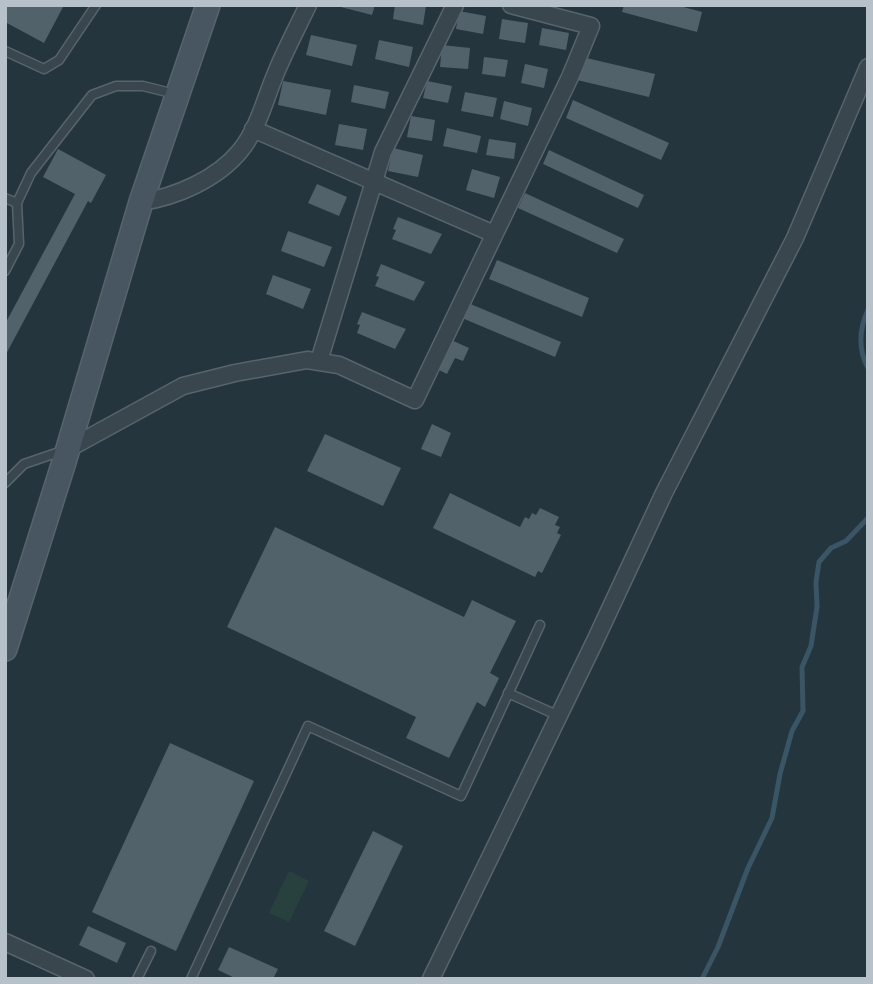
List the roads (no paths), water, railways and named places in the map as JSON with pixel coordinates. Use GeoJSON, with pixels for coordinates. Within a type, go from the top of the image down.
{"type":"FeatureCollection","features":[{"type":"Feature","properties":{"kind":"street"},"geometry":{"type":"LineString","coordinates":[[5,649],[141,202],[208,5]]}},
{"type":"Feature","properties":{"kind":"street"},"geometry":{"type":"LineString","coordinates":[[141,202],[158,200],[186,190],[217,171],[240,152],[253,129],[308,5]]}},
{"type":"Feature","properties":{"kind":"street"},"geometry":{"type":"LineString","coordinates":[[319,362],[383,152],[456,5]]}},
{"type":"Feature","properties":{"kind":"street"},"geometry":{"type":"LineString","coordinates":[[68,449],[183,386],[307,360],[339,365],[415,400],[570,77],[591,26],[511,5]]}},
{"type":"Feature","properties":{"kind":"street"},"geometry":{"type":"LineString","coordinates":[[431,979],[664,493],[795,238],[868,67]]}},
{"type":"Feature","properties":{"kind":"street"},"geometry":{"type":"LineString","coordinates":[[253,129],[494,234]]}},
{"type":"Feature","properties":{"kind":"street"},"geometry":{"type":"LineString","coordinates":[[5,942],[86,979]]}},
{"type":"Feature","properties":{"kind":"lane"},"geometry":{"type":"LineString","coordinates":[[5,51],[44,69],[59,60],[96,5]]}},
{"type":"Feature","properties":{"kind":"lane"},"geometry":{"type":"LineString","coordinates":[[5,271],[19,244],[17,203],[31,173],[92,95],[116,86],[142,86],[178,95]]}},
{"type":"Feature","properties":{"kind":"lane"},"geometry":{"type":"LineString","coordinates":[[5,198],[17,203]]}},
{"type":"Feature","properties":{"kind":"lane"},"geometry":{"type":"LineString","coordinates":[[5,483],[24,464],[68,449]]}},
{"type":"Feature","properties":{"kind":"lane"},"geometry":{"type":"LineString","coordinates":[[191,979],[309,726],[461,796],[540,625]]}},
{"type":"Feature","properties":{"kind":"lane"},"geometry":{"type":"LineString","coordinates":[[508,693],[559,716]]}},
{"type":"Feature","properties":{"kind":"lane"},"geometry":{"type":"LineString","coordinates":[[137,979],[151,951]]}},
{"type":"Feature","properties":{"kind":"waterway"},"geometry":{"type":"LineString","coordinates":[[868,310],[861,339],[868,368]]}},
{"type":"Feature","properties":{"kind":"waterway"},"geometry":{"type":"LineString","coordinates":[[702,979],[772,818],[792,731],[803,711],[802,667],[811,646],[817,607],[816,582],[819,562],[831,548],[846,541],[868,518]]}}]}
